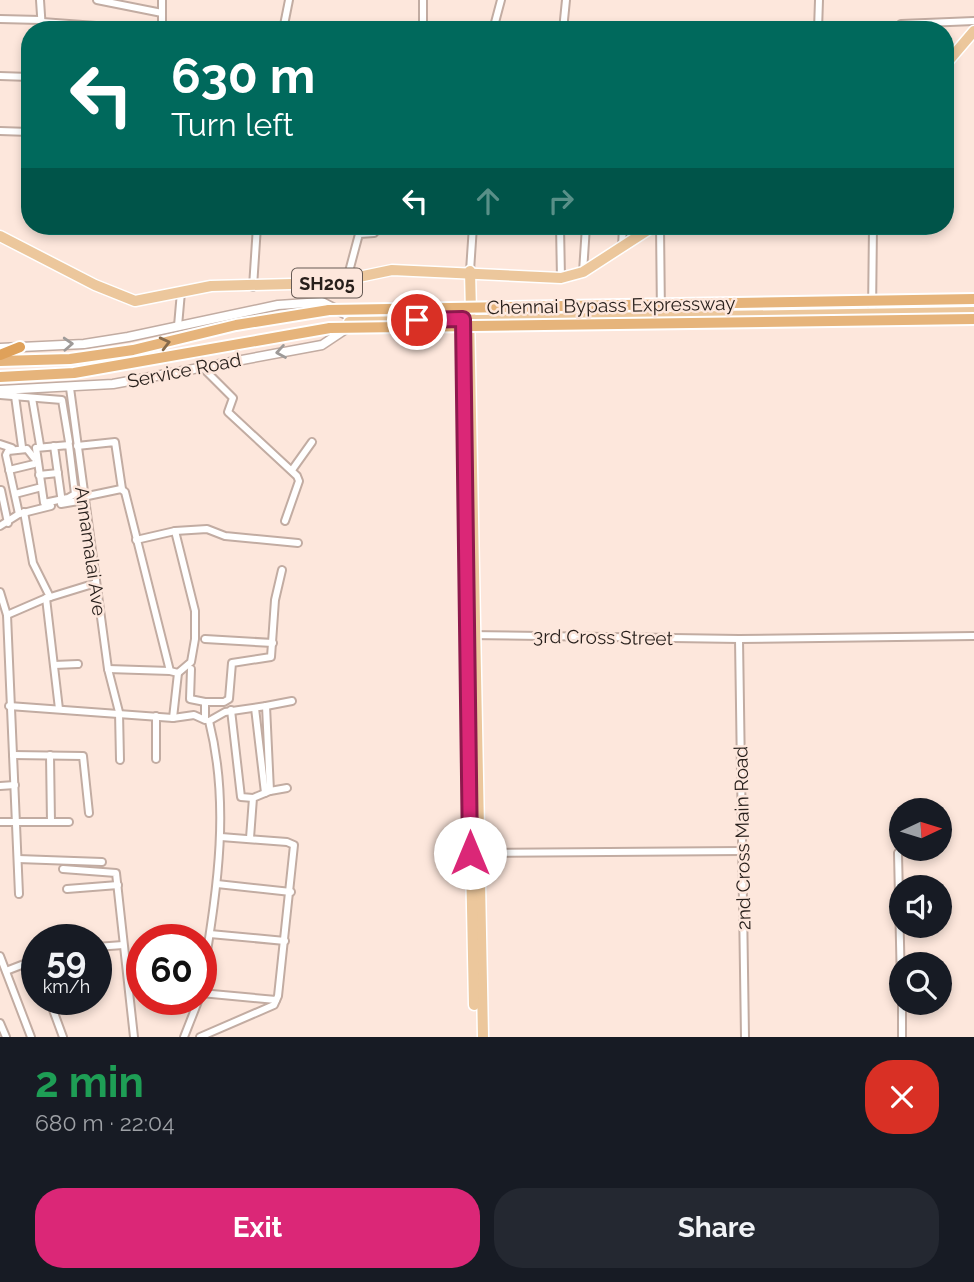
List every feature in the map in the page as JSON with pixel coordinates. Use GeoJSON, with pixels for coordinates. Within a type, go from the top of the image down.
{"type":"FeatureCollection","features":[{"type":"Feature","properties":{"kind":"highway","name":"Chennai Bypass Expressway"},"geometry":{"type":"LineString","coordinates":[[0,361],[70,359],[133,350],[236,325],[329,310],[974,302]]}},
{"type":"Feature","properties":{"kind":"highway","name":"Chennai Bypass Expressway"},"geometry":{"type":"LineString","coordinates":[[0,377],[74,373],[330,328],[974,319]]}},
{"type":"Feature","properties":{"kind":"highway"},"geometry":{"type":"LineString","coordinates":[[0,355],[20,346]]}},
{"type":"Feature","properties":{"kind":"main road"},"geometry":{"type":"LineString","coordinates":[[954,54],[974,31]]}},
{"type":"Feature","properties":{"kind":"main road","name":"SH205"},"geometry":{"type":"LineString","coordinates":[[0,236],[125,299],[147,300],[211,286],[330,283],[392,270],[470,271],[561,278],[583,272],[641,235]]}},
{"type":"Feature","properties":{"kind":"main road"},"geometry":{"type":"LineString","coordinates":[[470,271],[467,315],[470,635],[474,853],[483,1037]]}},
{"type":"Feature","properties":{"kind":"main road"},"geometry":{"type":"LineString","coordinates":[[872,310],[974,302]]}},
{"type":"Feature","properties":{"kind":"main road"},"geometry":{"type":"LineString","coordinates":[[349,319],[661,311],[974,312]]}},
{"type":"Feature","properties":{"kind":"main road"},"geometry":{"type":"LineString","coordinates":[[474,853],[471,968],[476,1037]]}},
{"type":"Feature","properties":{"kind":"street"},"geometry":{"type":"LineString","coordinates":[[40,0],[41,21]]}},
{"type":"Feature","properties":{"kind":"street"},"geometry":{"type":"LineString","coordinates":[[97,0],[162,13]]}},
{"type":"Feature","properties":{"kind":"street"},"geometry":{"type":"LineString","coordinates":[[162,0],[162,21]]}},
{"type":"Feature","properties":{"kind":"street"},"geometry":{"type":"LineString","coordinates":[[285,21],[289,0]]}},
{"type":"Feature","properties":{"kind":"street"},"geometry":{"type":"LineString","coordinates":[[423,21],[424,0]]}},
{"type":"Feature","properties":{"kind":"street"},"geometry":{"type":"LineString","coordinates":[[496,21],[501,0]]}},
{"type":"Feature","properties":{"kind":"street"},"geometry":{"type":"LineString","coordinates":[[565,21],[566,0]]}},
{"type":"Feature","properties":{"kind":"street"},"geometry":{"type":"LineString","coordinates":[[818,21],[819,0]]}},
{"type":"Feature","properties":{"kind":"street"},"geometry":{"type":"LineString","coordinates":[[0,19],[21,22]]}},
{"type":"Feature","properties":{"kind":"street"},"geometry":{"type":"LineString","coordinates":[[954,22],[974,21]]}},
{"type":"Feature","properties":{"kind":"street"},"geometry":{"type":"LineString","coordinates":[[0,76],[21,77]]}},
{"type":"Feature","properties":{"kind":"street"},"geometry":{"type":"LineString","coordinates":[[0,131],[21,132]]}},
{"type":"Feature","properties":{"kind":"street"},"geometry":{"type":"LineString","coordinates":[[253,286],[256,235]]}},
{"type":"Feature","properties":{"kind":"street"},"geometry":{"type":"LineString","coordinates":[[347,279],[359,235]]}},
{"type":"Feature","properties":{"kind":"street"},"geometry":{"type":"LineString","coordinates":[[470,271],[472,235]]}},
{"type":"Feature","properties":{"kind":"street"},"geometry":{"type":"LineString","coordinates":[[560,235],[561,278]]}},
{"type":"Feature","properties":{"kind":"street"},"geometry":{"type":"LineString","coordinates":[[583,272],[585,235]]}},
{"type":"Feature","properties":{"kind":"street"},"geometry":{"type":"LineString","coordinates":[[622,249],[623,235]]}},
{"type":"Feature","properties":{"kind":"street"},"geometry":{"type":"LineString","coordinates":[[660,235],[661,311]]}},
{"type":"Feature","properties":{"kind":"street"},"geometry":{"type":"LineString","coordinates":[[872,310],[873,235]]}},
{"type":"Feature","properties":{"kind":"street"},"geometry":{"type":"LineString","coordinates":[[178,326],[181,292]]}},
{"type":"Feature","properties":{"kind":"street"},"geometry":{"type":"LineString","coordinates":[[0,348],[84,344],[278,305],[327,304],[349,319]]}},
{"type":"Feature","properties":{"kind":"street","name":"Service Road"},"geometry":{"type":"LineString","coordinates":[[0,393],[113,384],[323,345],[337,338],[349,327],[349,319]]}},
{"type":"Feature","properties":{"kind":"street"},"geometry":{"type":"LineString","coordinates":[[201,366],[231,396],[228,412],[292,470],[299,481],[285,522]]}},
{"type":"Feature","properties":{"kind":"street","name":"Annamalai Ave"},"geometry":{"type":"LineString","coordinates":[[70,388],[74,443],[108,669],[119,712],[120,760]]}},
{"type":"Feature","properties":{"kind":"street"},"geometry":{"type":"LineString","coordinates":[[0,393],[71,400]]}},
{"type":"Feature","properties":{"kind":"street"},"geometry":{"type":"LineString","coordinates":[[15,396],[22,447]]}},
{"type":"Feature","properties":{"kind":"street"},"geometry":{"type":"LineString","coordinates":[[33,398],[40,445]]}},
{"type":"Feature","properties":{"kind":"street"},"geometry":{"type":"LineString","coordinates":[[62,400],[74,443]]}},
{"type":"Feature","properties":{"kind":"street"},"geometry":{"type":"LineString","coordinates":[[0,444],[5,448],[115,442],[122,489],[170,671]]}},
{"type":"Feature","properties":{"kind":"street"},"geometry":{"type":"LineString","coordinates":[[292,470],[312,442]]}},
{"type":"Feature","properties":{"kind":"street"},"geometry":{"type":"LineString","coordinates":[[69,445],[75,494],[61,502],[44,503],[36,448],[54,446],[69,445]]}},
{"type":"Feature","properties":{"kind":"street"},"geometry":{"type":"LineString","coordinates":[[54,446],[61,502]]}},
{"type":"Feature","properties":{"kind":"street"},"geometry":{"type":"LineString","coordinates":[[41,506],[30,450],[8,451],[9,470],[33,563],[48,598],[59,709]]}},
{"type":"Feature","properties":{"kind":"street"},"geometry":{"type":"LineString","coordinates":[[9,470],[34,464]]}},
{"type":"Feature","properties":{"kind":"street"},"geometry":{"type":"LineString","coordinates":[[39,475],[72,468]]}},
{"type":"Feature","properties":{"kind":"street"},"geometry":{"type":"LineString","coordinates":[[15,494],[38,488]]}},
{"type":"Feature","properties":{"kind":"street"},"geometry":{"type":"LineString","coordinates":[[0,526],[8,523],[20,512],[122,489]]}},
{"type":"Feature","properties":{"kind":"street"},"geometry":{"type":"LineString","coordinates":[[1,490],[8,523]]}},
{"type":"Feature","properties":{"kind":"street"},"geometry":{"type":"LineString","coordinates":[[136,540],[175,531],[207,529],[225,537],[298,543]]}},
{"type":"Feature","properties":{"kind":"street"},"geometry":{"type":"LineString","coordinates":[[173,718],[178,673],[191,662],[196,631],[195,611],[175,531]]}},
{"type":"Feature","properties":{"kind":"street"},"geometry":{"type":"LineString","coordinates":[[191,669],[190,699],[205,702],[228,701],[232,663],[269,658],[273,643],[275,600],[282,570]]}},
{"type":"Feature","properties":{"kind":"street"},"geometry":{"type":"LineString","coordinates":[[7,615],[48,598],[96,583]]}},
{"type":"Feature","properties":{"kind":"street"},"geometry":{"type":"LineString","coordinates":[[0,592],[7,615],[19,894]]}},
{"type":"Feature","properties":{"kind":"street","name":"3rd Cross Street"},"geometry":{"type":"LineString","coordinates":[[470,635],[739,639],[974,636]]}},
{"type":"Feature","properties":{"kind":"street"},"geometry":{"type":"LineString","coordinates":[[205,639],[273,643]]}},
{"type":"Feature","properties":{"kind":"street","name":"2nd Cross Main Road"},"geometry":{"type":"LineString","coordinates":[[739,639],[745,1037]]}},
{"type":"Feature","properties":{"kind":"street"},"geometry":{"type":"LineString","coordinates":[[54,665],[78,664]]}},
{"type":"Feature","properties":{"kind":"street"},"geometry":{"type":"LineString","coordinates":[[0,670],[9,665]]}},
{"type":"Feature","properties":{"kind":"street"},"geometry":{"type":"LineString","coordinates":[[108,669],[178,673]]}},
{"type":"Feature","properties":{"kind":"street"},"geometry":{"type":"LineString","coordinates":[[9,706],[173,718],[194,715],[207,720],[231,710],[292,701]]}},
{"type":"Feature","properties":{"kind":"street"},"geometry":{"type":"LineString","coordinates":[[205,702],[222,798],[217,884],[211,924]]}},
{"type":"Feature","properties":{"kind":"street"},"geometry":{"type":"LineString","coordinates":[[266,706],[267,792]]}},
{"type":"Feature","properties":{"kind":"street"},"geometry":{"type":"LineString","coordinates":[[255,708],[267,792]]}},
{"type":"Feature","properties":{"kind":"street"},"geometry":{"type":"LineString","coordinates":[[231,710],[241,799],[287,788]]}},
{"type":"Feature","properties":{"kind":"street"},"geometry":{"type":"LineString","coordinates":[[156,716],[156,759]]}},
{"type":"Feature","properties":{"kind":"street"},"geometry":{"type":"LineString","coordinates":[[13,755],[84,757],[89,813]]}},
{"type":"Feature","properties":{"kind":"street"},"geometry":{"type":"LineString","coordinates":[[50,755],[51,822]]}},
{"type":"Feature","properties":{"kind":"street"},"geometry":{"type":"LineString","coordinates":[[0,786],[15,785]]}},
{"type":"Feature","properties":{"kind":"street"},"geometry":{"type":"LineString","coordinates":[[250,838],[253,798]]}},
{"type":"Feature","properties":{"kind":"street"},"geometry":{"type":"LineString","coordinates":[[0,821],[69,822]]}},
{"type":"Feature","properties":{"kind":"street"},"geometry":{"type":"LineString","coordinates":[[200,1037],[266,1011],[276,1000],[291,892],[295,845],[250,838],[221,837]]}},
{"type":"Feature","properties":{"kind":"street"},"geometry":{"type":"LineString","coordinates":[[474,853],[742,852]]}},
{"type":"Feature","properties":{"kind":"street"},"geometry":{"type":"LineString","coordinates":[[18,859],[102,862]]}},
{"type":"Feature","properties":{"kind":"street"},"geometry":{"type":"LineString","coordinates":[[898,861],[900,952]]}},
{"type":"Feature","properties":{"kind":"street"},"geometry":{"type":"LineString","coordinates":[[63,869],[114,872],[118,885],[134,1037]]}},
{"type":"Feature","properties":{"kind":"street"},"geometry":{"type":"LineString","coordinates":[[217,884],[291,892]]}},
{"type":"Feature","properties":{"kind":"street"},"geometry":{"type":"LineString","coordinates":[[67,889],[118,885]]}},
{"type":"Feature","properties":{"kind":"street"},"geometry":{"type":"LineString","coordinates":[[217,935],[285,941]]}},
{"type":"Feature","properties":{"kind":"street"},"geometry":{"type":"LineString","coordinates":[[112,946],[123,945]]}},
{"type":"Feature","properties":{"kind":"street"},"geometry":{"type":"LineString","coordinates":[[0,956],[31,1037]]}},
{"type":"Feature","properties":{"kind":"street"},"geometry":{"type":"LineString","coordinates":[[6,971],[21,965]]}},
{"type":"Feature","properties":{"kind":"street"},"geometry":{"type":"LineString","coordinates":[[217,994],[276,1000]]}},
{"type":"Feature","properties":{"kind":"street"},"geometry":{"type":"LineString","coordinates":[[55,1015],[63,1037]]}},
{"type":"Feature","properties":{"kind":"street"},"geometry":{"type":"LineString","coordinates":[[184,1037],[193,1015]]}},
{"type":"Feature","properties":{"kind":"street"},"geometry":{"type":"LineString","coordinates":[[902,1015],[902,1037]]}},
{"type":"Feature","properties":{"kind":"street"},"geometry":{"type":"LineString","coordinates":[[0,1023],[6,1037]]}},
{"type":"Feature","properties":{"kind":"route"},"geometry":{"type":"LineString","coordinates":[[417,320],[463,319],[470,853]]}}]}
